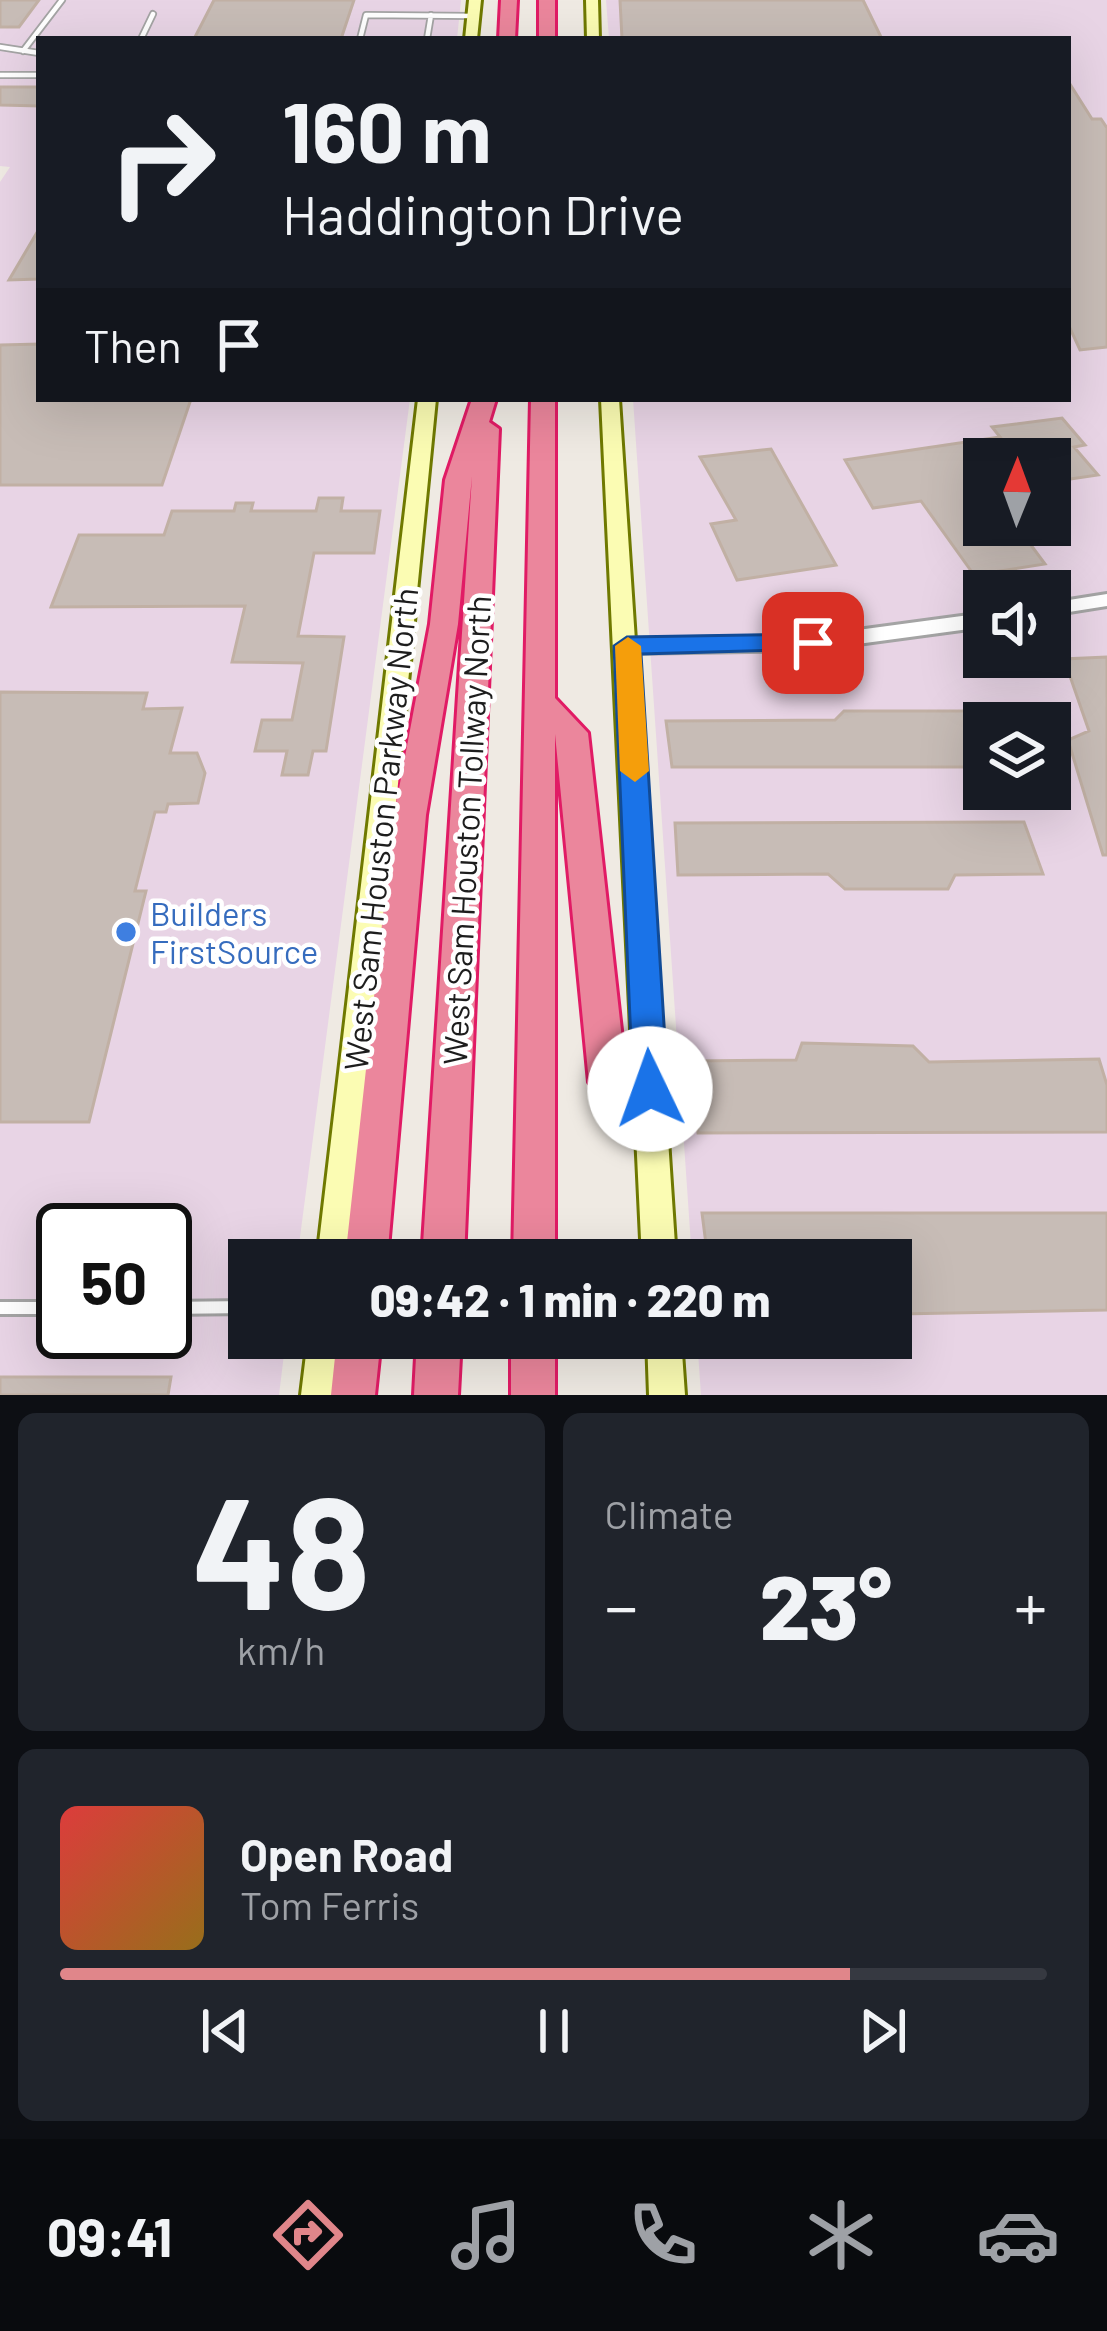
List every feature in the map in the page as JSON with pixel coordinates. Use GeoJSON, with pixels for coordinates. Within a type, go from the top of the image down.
{"type":"FeatureCollection","features":[{"type":"Feature","properties":{"kind":"highway"},"geometry":{"type":"LineString","coordinates":[[507,36],[509,0]]}},
{"type":"Feature","properties":{"kind":"highway"},"geometry":{"type":"LineString","coordinates":[[547,0],[547,36]]}},
{"type":"Feature","properties":{"kind":"highway"},"geometry":{"type":"LineString","coordinates":[[368,1239],[410,815],[444,624],[458,480],[485,402]]}},
{"type":"Feature","properties":{"kind":"highway","name":"West Sam Houston Tollway North"},"geometry":{"type":"LineString","coordinates":[[444,1239],[486,402]]}},
{"type":"Feature","properties":{"kind":"highway","name":"West Sam Houston Tollway North"},"geometry":{"type":"LineString","coordinates":[[534,1239],[543,402]]}},
{"type":"Feature","properties":{"kind":"highway"},"geometry":{"type":"LineString","coordinates":[[540,701],[573,733],[608,1082],[652,1132]]}},
{"type":"Feature","properties":{"kind":"highway"},"geometry":{"type":"LineString","coordinates":[[353,1395],[356,1359]]}},
{"type":"Feature","properties":{"kind":"highway"},"geometry":{"type":"LineString","coordinates":[[436,1395],[438,1359]]}},
{"type":"Feature","properties":{"kind":"highway"},"geometry":{"type":"LineString","coordinates":[[532,1395],[533,1359]]}},
{"type":"Feature","properties":{"kind":"main road"},"geometry":{"type":"LineString","coordinates":[[471,36],[475,0]]}},
{"type":"Feature","properties":{"kind":"main road"},"geometry":{"type":"LineString","coordinates":[[592,0],[593,36]]}},
{"type":"Feature","properties":{"kind":"main road","name":"West Sam Houston Parkway North"},"geometry":{"type":"LineString","coordinates":[[336,1239],[427,402]]}},
{"type":"Feature","properties":{"kind":"main road"},"geometry":{"type":"LineString","coordinates":[[610,402],[658,1239]]}},
{"type":"Feature","properties":{"kind":"main road"},"geometry":{"type":"LineString","coordinates":[[319,1395],[323,1359]]}},
{"type":"Feature","properties":{"kind":"main road"},"geometry":{"type":"LineString","coordinates":[[665,1359],[667,1395]]}},
{"type":"Feature","properties":{"kind":"street"},"geometry":{"type":"LineString","coordinates":[[1071,606],[1107,600]]}},
{"type":"Feature","properties":{"kind":"street"},"geometry":{"type":"LineString","coordinates":[[627,646],[813,643],[963,623]]}},
{"type":"Feature","properties":{"kind":"lane"},"geometry":{"type":"LineString","coordinates":[[23,50],[62,0]]}},
{"type":"Feature","properties":{"kind":"lane"},"geometry":{"type":"LineString","coordinates":[[142,36],[153,14]]}},
{"type":"Feature","properties":{"kind":"lane"},"geometry":{"type":"LineString","coordinates":[[361,36],[366,15],[473,16]]}},
{"type":"Feature","properties":{"kind":"lane"},"geometry":{"type":"LineString","coordinates":[[428,36],[431,15]]}},
{"type":"Feature","properties":{"kind":"lane"},"geometry":{"type":"LineString","coordinates":[[2,49],[36,52]]}},
{"type":"Feature","properties":{"kind":"lane"},"geometry":{"type":"LineString","coordinates":[[0,75],[36,75]]}},
{"type":"Feature","properties":{"kind":"lane"},"geometry":{"type":"LineString","coordinates":[[192,1307],[228,1307]]}},
{"type":"Feature","properties":{"kind":"lane"},"geometry":{"type":"LineString","coordinates":[[0,1308],[36,1308]]}},
{"type":"Feature","properties":{"kind":"shaded area"},"geometry":{"type":"Polygon","coordinates":[[[0,0],[461,0],[457,36],[36,36],[36,402],[410,402],[300,1239],[228,1239],[228,1359],[283,1359],[279,1395],[0,1395],[0,182],[10,167],[0,166],[0,0]]]}},
{"type":"Feature","properties":{"kind":"shaded area"},"geometry":{"type":"Polygon","coordinates":[[[606,0],[1107,0],[1107,1395],[701,1395],[698,1359],[912,1359],[912,1239],[691,1239],[633,402],[1071,402],[1071,36],[609,36],[606,0]]]}},
{"type":"Feature","properties":{"kind":"building"},"geometry":{"type":"Polygon","coordinates":[[[0,0],[39,0],[19,27],[0,27],[0,0]]]}},
{"type":"Feature","properties":{"kind":"building"},"geometry":{"type":"Polygon","coordinates":[[[214,0],[354,0],[342,36],[196,36],[214,0]]]}},
{"type":"Feature","properties":{"kind":"building"},"geometry":{"type":"Polygon","coordinates":[[[620,0],[863,0],[881,36],[622,36],[620,0]]]}},
{"type":"Feature","properties":{"kind":"building"},"geometry":{"type":"Polygon","coordinates":[[[1071,86],[1092,119],[1101,119],[1107,128],[1107,347],[1080,350],[1071,330],[1071,86]]]}},
{"type":"Feature","properties":{"kind":"building"},"geometry":{"type":"Polygon","coordinates":[[[0,87],[36,87],[36,106],[0,105],[0,87]]]}},
{"type":"Feature","properties":{"kind":"building"},"geometry":{"type":"Polygon","coordinates":[[[36,234],[36,279],[9,280],[36,234]]]}},
{"type":"Feature","properties":{"kind":"building"},"geometry":{"type":"Polygon","coordinates":[[[36,344],[36,402],[190,402],[162,485],[0,485],[0,345],[36,344]]]}},
{"type":"Feature","properties":{"kind":"building"},"geometry":{"type":"Polygon","coordinates":[[[1062,418],[1085,445],[1074,447],[1098,475],[1071,479],[1071,438],[993,438],[1000,437],[992,427],[1062,418]]]}},
{"type":"Feature","properties":{"kind":"building"},"geometry":{"type":"Polygon","coordinates":[[[963,442],[963,546],[1032,546],[1045,564],[970,570],[921,501],[873,508],[845,460],[963,442]]]}},
{"type":"Feature","properties":{"kind":"building"},"geometry":{"type":"Polygon","coordinates":[[[771,449],[836,565],[737,580],[711,524],[736,520],[700,457],[771,449]]]}},
{"type":"Feature","properties":{"kind":"building"},"geometry":{"type":"Polygon","coordinates":[[[319,498],[343,498],[341,511],[380,511],[374,553],[314,553],[298,636],[344,637],[326,751],[313,751],[308,775],[282,775],[287,751],[255,751],[262,720],[292,720],[303,663],[232,662],[245,606],[51,607],[79,535],[164,535],[172,511],[234,511],[236,503],[253,503],[251,511],[316,511],[319,498]]]}},
{"type":"Feature","properties":{"kind":"building"},"geometry":{"type":"Polygon","coordinates":[[[1107,657],[1107,855],[1103,855],[1071,750],[1071,739],[1089,731],[1071,678],[1071,659],[1107,657]]]}},
{"type":"Feature","properties":{"kind":"building"},"geometry":{"type":"Polygon","coordinates":[[[0,692],[147,693],[143,709],[182,708],[170,753],[197,753],[205,773],[198,803],[168,804],[166,812],[155,812],[135,891],[146,891],[89,1122],[0,1122],[0,692]]]}},
{"type":"Feature","properties":{"kind":"building"},"geometry":{"type":"Polygon","coordinates":[[[844,711],[963,711],[963,767],[672,767],[666,721],[835,720],[844,711]]]}},
{"type":"Feature","properties":{"kind":"building"},"geometry":{"type":"Polygon","coordinates":[[[1024,822],[1043,874],[955,875],[948,889],[845,889],[828,874],[678,875],[675,823],[1024,822]]]}},
{"type":"Feature","properties":{"kind":"building"},"geometry":{"type":"Polygon","coordinates":[[[802,1043],[913,1046],[929,1062],[1099,1059],[1107,1085],[1107,1132],[698,1133],[691,1061],[796,1060],[802,1043]]]}},
{"type":"Feature","properties":{"kind":"building"},"geometry":{"type":"Polygon","coordinates":[[[702,1213],[1107,1213],[1107,1310],[912,1314],[912,1239],[705,1239],[702,1213]]]}},
{"type":"Feature","properties":{"kind":"building"},"geometry":{"type":"Polygon","coordinates":[[[0,1377],[171,1377],[168,1395],[0,1395],[0,1377]]]}},
{"type":"Feature","properties":{"kind":"slow traffic"},"geometry":{"type":"LineString","coordinates":[[628,646],[635,771]]}},
{"type":"Feature","properties":{"kind":"place","name":"Builders FirstSource"},"geometry":{"type":"Point","coordinates":[126,932]}},
{"type":"Feature","properties":{"kind":"route"},"geometry":{"type":"LineString","coordinates":[[650,1089],[627,646],[813,643]]}}]}
